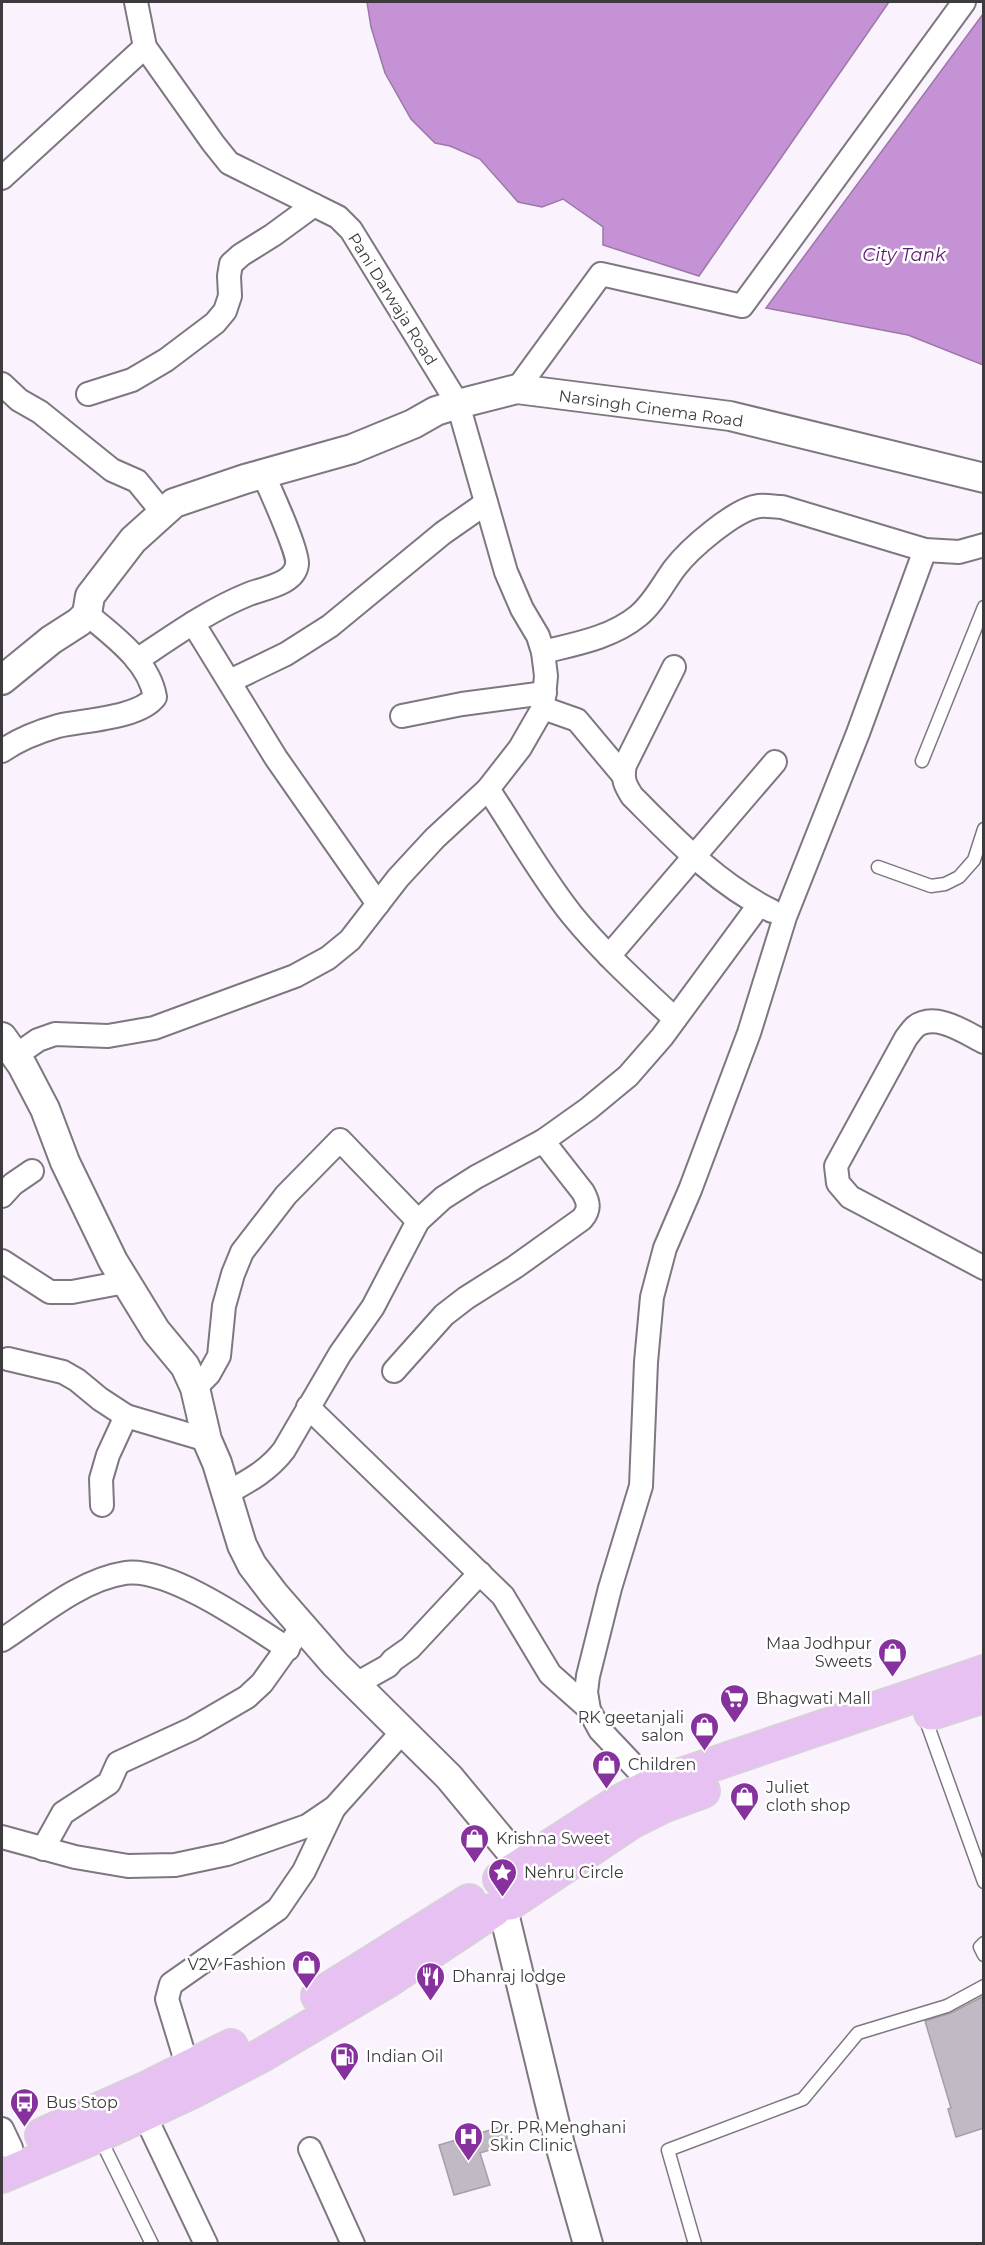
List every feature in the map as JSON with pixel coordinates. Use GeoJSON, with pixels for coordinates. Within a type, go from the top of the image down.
{"type":"FeatureCollection","features":[{"type":"Feature","properties":{"kind":"main road"},"geometry":{"type":"LineString","coordinates":[[4,2151],[145,2089],[239,2042],[502,1893],[665,1805],[920,1705],[984,1671]]}},
{"type":"Feature","properties":{"kind":"main road"},"geometry":{"type":"LineString","coordinates":[[4,2151],[99,2135],[262,2055],[387,1981],[617,1803],[652,1785],[920,1705],[984,1696]]}},
{"type":"Feature","properties":{"kind":"street","name":"Pani Darwaja Road"},"geometry":{"type":"LineString","coordinates":[[136,2],[145,47],[229,163],[338,217],[351,230],[458,404],[506,572],[522,609],[538,636],[543,652],[546,676],[544,700]]}},
{"type":"Feature","properties":{"kind":"street"},"geometry":{"type":"LineString","coordinates":[[517,389],[601,274],[742,306],[964,2]]}},
{"type":"Feature","properties":{"kind":"street"},"geometry":{"type":"LineString","coordinates":[[2,178],[145,47]]}},
{"type":"Feature","properties":{"kind":"street"},"geometry":{"type":"LineString","coordinates":[[88,394],[132,380],[166,360],[215,323],[225,311],[230,296],[231,264],[240,255],[273,235],[314,205]]}},
{"type":"Feature","properties":{"kind":"street"},"geometry":{"type":"LineString","coordinates":[[2,384],[112,470],[137,481],[164,513]]}},
{"type":"Feature","properties":{"kind":"street","name":"Narsingh Cinema Road"},"geometry":{"type":"LineString","coordinates":[[87,614],[90,596],[133,540],[174,503],[352,448],[413,424],[436,411],[517,389],[730,416],[984,478]]}},
{"type":"Feature","properties":{"kind":"street"},"geometry":{"type":"LineString","coordinates":[[137,660],[193,622],[247,595],[284,581],[295,573],[298,562],[294,549],[263,474]]}},
{"type":"Feature","properties":{"kind":"street"},"geometry":{"type":"LineString","coordinates":[[230,681],[286,654],[330,626],[443,533],[486,503]]}},
{"type":"Feature","properties":{"kind":"street"},"geometry":{"type":"LineString","coordinates":[[543,652],[593,639],[620,628],[639,615],[675,567],[696,545],[737,514],[758,506],[782,507],[925,550],[959,552],[983,547]]}},
{"type":"Feature","properties":{"kind":"street"},"geometry":{"type":"LineString","coordinates":[[308,1407],[503,1596],[550,1674],[585,1706],[588,1676],[610,1588],[641,1486],[646,1362],[652,1297],[665,1248],[690,1190],[749,1033],[785,917],[858,734],[925,550]]}},
{"type":"Feature","properties":{"kind":"street"},"geometry":{"type":"LineString","coordinates":[[2,680],[87,614],[137,660],[153,685],[155,697],[148,705],[131,713],[57,727],[21,738],[2,751]]}},
{"type":"Feature","properties":{"kind":"street"},"geometry":{"type":"LineString","coordinates":[[193,622],[276,758],[378,904]]}},
{"type":"Feature","properties":{"kind":"street"},"geometry":{"type":"LineString","coordinates":[[674,667],[625,765],[624,784],[632,796],[693,856],[759,904],[785,917]]}},
{"type":"Feature","properties":{"kind":"street"},"geometry":{"type":"LineString","coordinates":[[402,716],[462,704],[544,700],[577,720],[623,775]]}},
{"type":"Feature","properties":{"kind":"street"},"geometry":{"type":"LineString","coordinates":[[295,1638],[242,1545],[227,1493],[207,1440],[195,1388],[185,1366],[156,1331],[125,1282],[65,1162],[45,1109],[8,1046],[55,1034],[108,1036],[154,1028],[296,976],[328,958],[350,940],[398,878],[435,838],[488,789],[520,747],[544,700]]}},
{"type":"Feature","properties":{"kind":"street"},"geometry":{"type":"LineString","coordinates":[[609,956],[775,762]]}},
{"type":"Feature","properties":{"kind":"street"},"geometry":{"type":"LineString","coordinates":[[488,789],[538,867],[572,914],[609,956],[675,1019]]}},
{"type":"Feature","properties":{"kind":"street"},"geometry":{"type":"LineString","coordinates":[[227,1493],[274,1463],[340,1354],[373,1306],[418,1221],[443,1198],[476,1177],[543,1141],[628,1077],[675,1019],[759,904]]}},
{"type":"Feature","properties":{"kind":"street"},"geometry":{"type":"LineString","coordinates":[[984,1042],[951,1026],[932,1021],[917,1025],[906,1038],[836,1166],[838,1183],[850,1197],[984,1268]]}},
{"type":"Feature","properties":{"kind":"street"},"geometry":{"type":"LineString","coordinates":[[195,1388],[209,1374],[219,1356],[224,1306],[242,1252],[286,1196],[340,1140],[418,1221]]}},
{"type":"Feature","properties":{"kind":"street"},"geometry":{"type":"LineString","coordinates":[[394,1371],[444,1315],[582,1219],[588,1211],[588,1202],[584,1192],[543,1141]]}},
{"type":"Feature","properties":{"kind":"street"},"geometry":{"type":"LineString","coordinates":[[2,1196],[13,1184],[32,1171]]}},
{"type":"Feature","properties":{"kind":"street"},"geometry":{"type":"LineString","coordinates":[[2,1261],[50,1292],[72,1292],[125,1282]]}},
{"type":"Feature","properties":{"kind":"street"},"geometry":{"type":"LineString","coordinates":[[8,1359],[63,1372],[126,1416],[207,1440]]}},
{"type":"Feature","properties":{"kind":"street"},"geometry":{"type":"LineString","coordinates":[[102,1505],[101,1479],[108,1455],[126,1416]]}},
{"type":"Feature","properties":{"kind":"street"},"geometry":{"type":"LineString","coordinates":[[2,1640],[87,1586],[110,1577],[132,1573],[174,1583],[295,1638],[356,1684],[404,1731],[483,1815],[560,2145],[588,2244]]}},
{"type":"Feature","properties":{"kind":"street"},"geometry":{"type":"LineString","coordinates":[[356,1684],[388,1666],[410,1648],[480,1573]]}},
{"type":"Feature","properties":{"kind":"street"},"geometry":{"type":"LineString","coordinates":[[43,1849],[63,1814],[109,1783],[118,1763],[192,1729],[237,1703],[262,1683],[295,1638]]}},
{"type":"Feature","properties":{"kind":"street"},"geometry":{"type":"LineString","coordinates":[[586,1692],[589,1710],[600,1730],[652,1785]]}},
{"type":"Feature","properties":{"kind":"street"},"geometry":{"type":"LineString","coordinates":[[2,1837],[75,1857],[129,1866],[175,1865],[227,1854],[307,1826],[335,1807],[404,1731]]}},
{"type":"Feature","properties":{"kind":"street"},"geometry":{"type":"LineString","coordinates":[[188,2068],[167,1999],[171,1984],[278,1909],[304,1870],[335,1807]]}},
{"type":"Feature","properties":{"kind":"street"},"geometry":{"type":"LineString","coordinates":[[144,2114],[206,2244]]}},
{"type":"Feature","properties":{"kind":"street"},"geometry":{"type":"LineString","coordinates":[[310,2149],[353,2244]]}},
{"type":"Feature","properties":{"kind":"lane"},"geometry":{"type":"LineString","coordinates":[[922,761],[982,613]]}},
{"type":"Feature","properties":{"kind":"lane"},"geometry":{"type":"LineString","coordinates":[[878,867],[931,886],[945,884],[959,877],[974,860],[984,830]]}},
{"type":"Feature","properties":{"kind":"lane"},"geometry":{"type":"LineString","coordinates":[[920,1705],[984,1882]]}},
{"type":"Feature","properties":{"kind":"lane"},"geometry":{"type":"LineString","coordinates":[[984,1943],[980,1947],[984,1955]]}},
{"type":"Feature","properties":{"kind":"lane"},"geometry":{"type":"LineString","coordinates":[[695,2244],[668,2150],[803,2099],[858,2033],[947,2006],[984,1986]]}},
{"type":"Feature","properties":{"kind":"lane"},"geometry":{"type":"LineString","coordinates":[[99,2135],[152,2244]]}},
{"type":"Feature","properties":{"kind":"water"},"geometry":{"type":"Polygon","coordinates":[[[367,2],[889,2],[699,276],[603,245],[603,227],[563,199],[542,207],[518,202],[480,159],[450,146],[435,143],[411,119],[385,73],[371,27],[367,2]]]}},
{"type":"Feature","properties":{"kind":"water","name":"City Tank"},"geometry":{"type":"Polygon","coordinates":[[[983,14],[983,365],[908,335],[766,308],[983,14]]]}},
{"type":"Feature","properties":{"kind":"building"},"geometry":{"type":"Polygon","coordinates":[[[984,1996],[984,2128],[956,2137],[948,2109],[951,2108],[925,2021],[951,2013],[984,1996]]]}},
{"type":"Feature","properties":{"kind":"building"},"geometry":{"type":"Polygon","coordinates":[[[504,2126],[509,2144],[480,2153],[490,2185],[454,2195],[439,2145],[504,2126]]]}},
{"type":"Feature","properties":{"kind":"place","name":"Maa Jodhpur Sweets"},"geometry":{"type":"Point","coordinates":[893,1678]}},
{"type":"Feature","properties":{"kind":"place","name":"Bhagwati Mall"},"geometry":{"type":"Point","coordinates":[735,1724]}},
{"type":"Feature","properties":{"kind":"place","name":"RK geetanjali salon"},"geometry":{"type":"Point","coordinates":[705,1752]}},
{"type":"Feature","properties":{"kind":"place","name":"Children"},"geometry":{"type":"Point","coordinates":[607,1790]}},
{"type":"Feature","properties":{"kind":"place","name":"Juliet cloth shop"},"geometry":{"type":"Point","coordinates":[745,1822]}},
{"type":"Feature","properties":{"kind":"place","name":"Krishna Sweet"},"geometry":{"type":"Point","coordinates":[475,1864]}},
{"type":"Feature","properties":{"kind":"place","name":"Nehru Circle"},"geometry":{"type":"Point","coordinates":[503,1898]}},
{"type":"Feature","properties":{"kind":"place","name":"V2V Fashion"},"geometry":{"type":"Point","coordinates":[307,1990]}},
{"type":"Feature","properties":{"kind":"place","name":"Dhanraj lodge"},"geometry":{"type":"Point","coordinates":[431,2002]}},
{"type":"Feature","properties":{"kind":"place","name":"Indian Oil"},"geometry":{"type":"Point","coordinates":[345,2082]}},
{"type":"Feature","properties":{"kind":"place","name":"Bus Stop"},"geometry":{"type":"Point","coordinates":[25,2128]}},
{"type":"Feature","properties":{"kind":"place","name":"Dr. PR Menghani Skin Clinic"},"geometry":{"type":"Point","coordinates":[469,2162]}}]}
